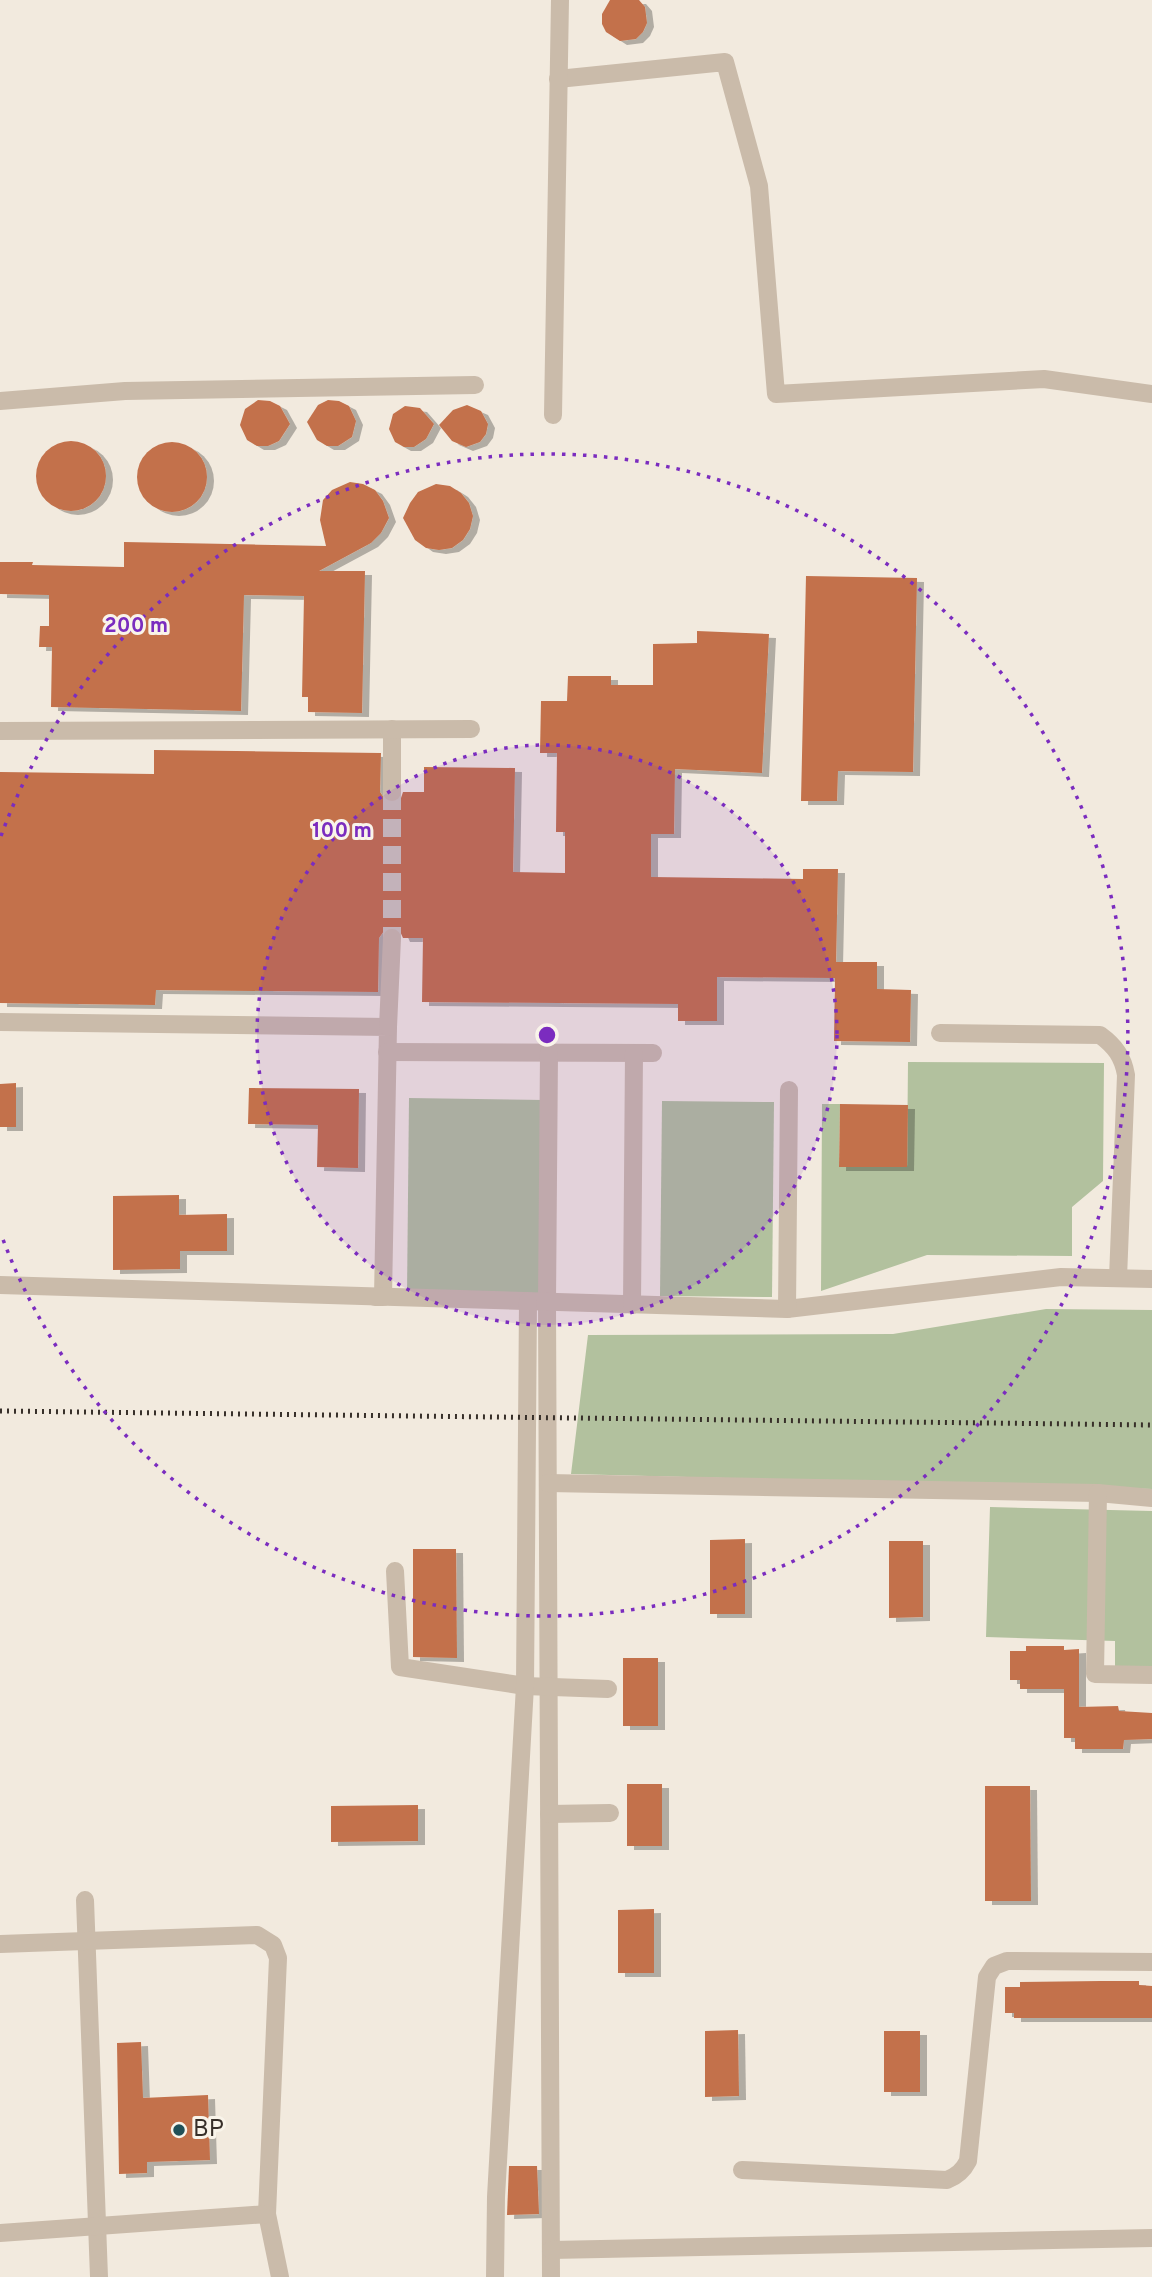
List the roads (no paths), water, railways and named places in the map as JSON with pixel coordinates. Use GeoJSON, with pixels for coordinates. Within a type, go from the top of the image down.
{"type":"FeatureCollection","features":[{"type":"Feature","properties":{"kind":"street"},"geometry":{"type":"LineString","coordinates":[[553,415],[560,0]]}},
{"type":"Feature","properties":{"kind":"street"},"geometry":{"type":"LineString","coordinates":[[558,79],[725,62],[759,186],[776,394],[1044,379],[1152,394]]}},
{"type":"Feature","properties":{"kind":"street"},"geometry":{"type":"LineString","coordinates":[[0,401],[125,390],[475,385]]}},
{"type":"Feature","properties":{"kind":"street"},"geometry":{"type":"LineString","coordinates":[[392,729],[392,792]]}},
{"type":"Feature","properties":{"kind":"street"},"geometry":{"type":"LineString","coordinates":[[0,731],[471,729]]}},
{"type":"Feature","properties":{"kind":"street"},"geometry":{"type":"LineString","coordinates":[[375,1297],[383,1297],[387,1027],[392,938]]}},
{"type":"Feature","properties":{"kind":"street"},"geometry":{"type":"LineString","coordinates":[[0,1022],[387,1027]]}},
{"type":"Feature","properties":{"kind":"street"},"geometry":{"type":"LineString","coordinates":[[940,1033],[1100,1035],[1116,1050],[1126,1075],[1118,1279]]}},
{"type":"Feature","properties":{"kind":"street"},"geometry":{"type":"LineString","coordinates":[[387,1052],[653,1053]]}},
{"type":"Feature","properties":{"kind":"street"},"geometry":{"type":"LineString","coordinates":[[549,1052],[547,1302],[551,2277]]}},
{"type":"Feature","properties":{"kind":"street"},"geometry":{"type":"LineString","coordinates":[[632,1305],[634,1053]]}},
{"type":"Feature","properties":{"kind":"street"},"geometry":{"type":"LineString","coordinates":[[787,1309],[789,1090]]}},
{"type":"Feature","properties":{"kind":"street"},"geometry":{"type":"LineString","coordinates":[[0,1285],[787,1309],[1061,1278],[1152,1279]]}},
{"type":"Feature","properties":{"kind":"street"},"geometry":{"type":"LineString","coordinates":[[495,2277],[495,2207],[525,1686],[528,1301]]}},
{"type":"Feature","properties":{"kind":"street"},"geometry":{"type":"LineString","coordinates":[[548,1483],[1098,1493],[1152,1498]]}},
{"type":"Feature","properties":{"kind":"street"},"geometry":{"type":"LineString","coordinates":[[1098,1493],[1095,1674],[1152,1675]]}},
{"type":"Feature","properties":{"kind":"street"},"geometry":{"type":"LineString","coordinates":[[395,1571],[400,1667],[525,1686],[608,1689]]}},
{"type":"Feature","properties":{"kind":"street"},"geometry":{"type":"LineString","coordinates":[[549,1814],[610,1813]]}},
{"type":"Feature","properties":{"kind":"street"},"geometry":{"type":"LineString","coordinates":[[85,1900],[99,2277]]}},
{"type":"Feature","properties":{"kind":"street"},"geometry":{"type":"LineString","coordinates":[[0,1944],[257,1935],[272,1945],[278,1958],[267,2214],[280,2277]]}},
{"type":"Feature","properties":{"kind":"street"},"geometry":{"type":"LineString","coordinates":[[742,2170],[947,2180],[955,2178],[968,2161],[987,1977],[994,1966],[1007,1961],[1152,1962]]}},
{"type":"Feature","properties":{"kind":"street"},"geometry":{"type":"LineString","coordinates":[[0,2233],[267,2214]]}},
{"type":"Feature","properties":{"kind":"street"},"geometry":{"type":"LineString","coordinates":[[551,2250],[1152,2238]]}},
{"type":"Feature","properties":{"kind":"tunnel"},"geometry":{"type":"LineString","coordinates":[[392,792],[392,938]]}},
{"type":"Feature","properties":{"kind":"railway"},"geometry":{"type":"LineString","coordinates":[[0,1411],[1152,1425]]}},
{"type":"Feature","properties":{"kind":"place","name":"BP"},"geometry":{"type":"Point","coordinates":[179,2130]}}]}
